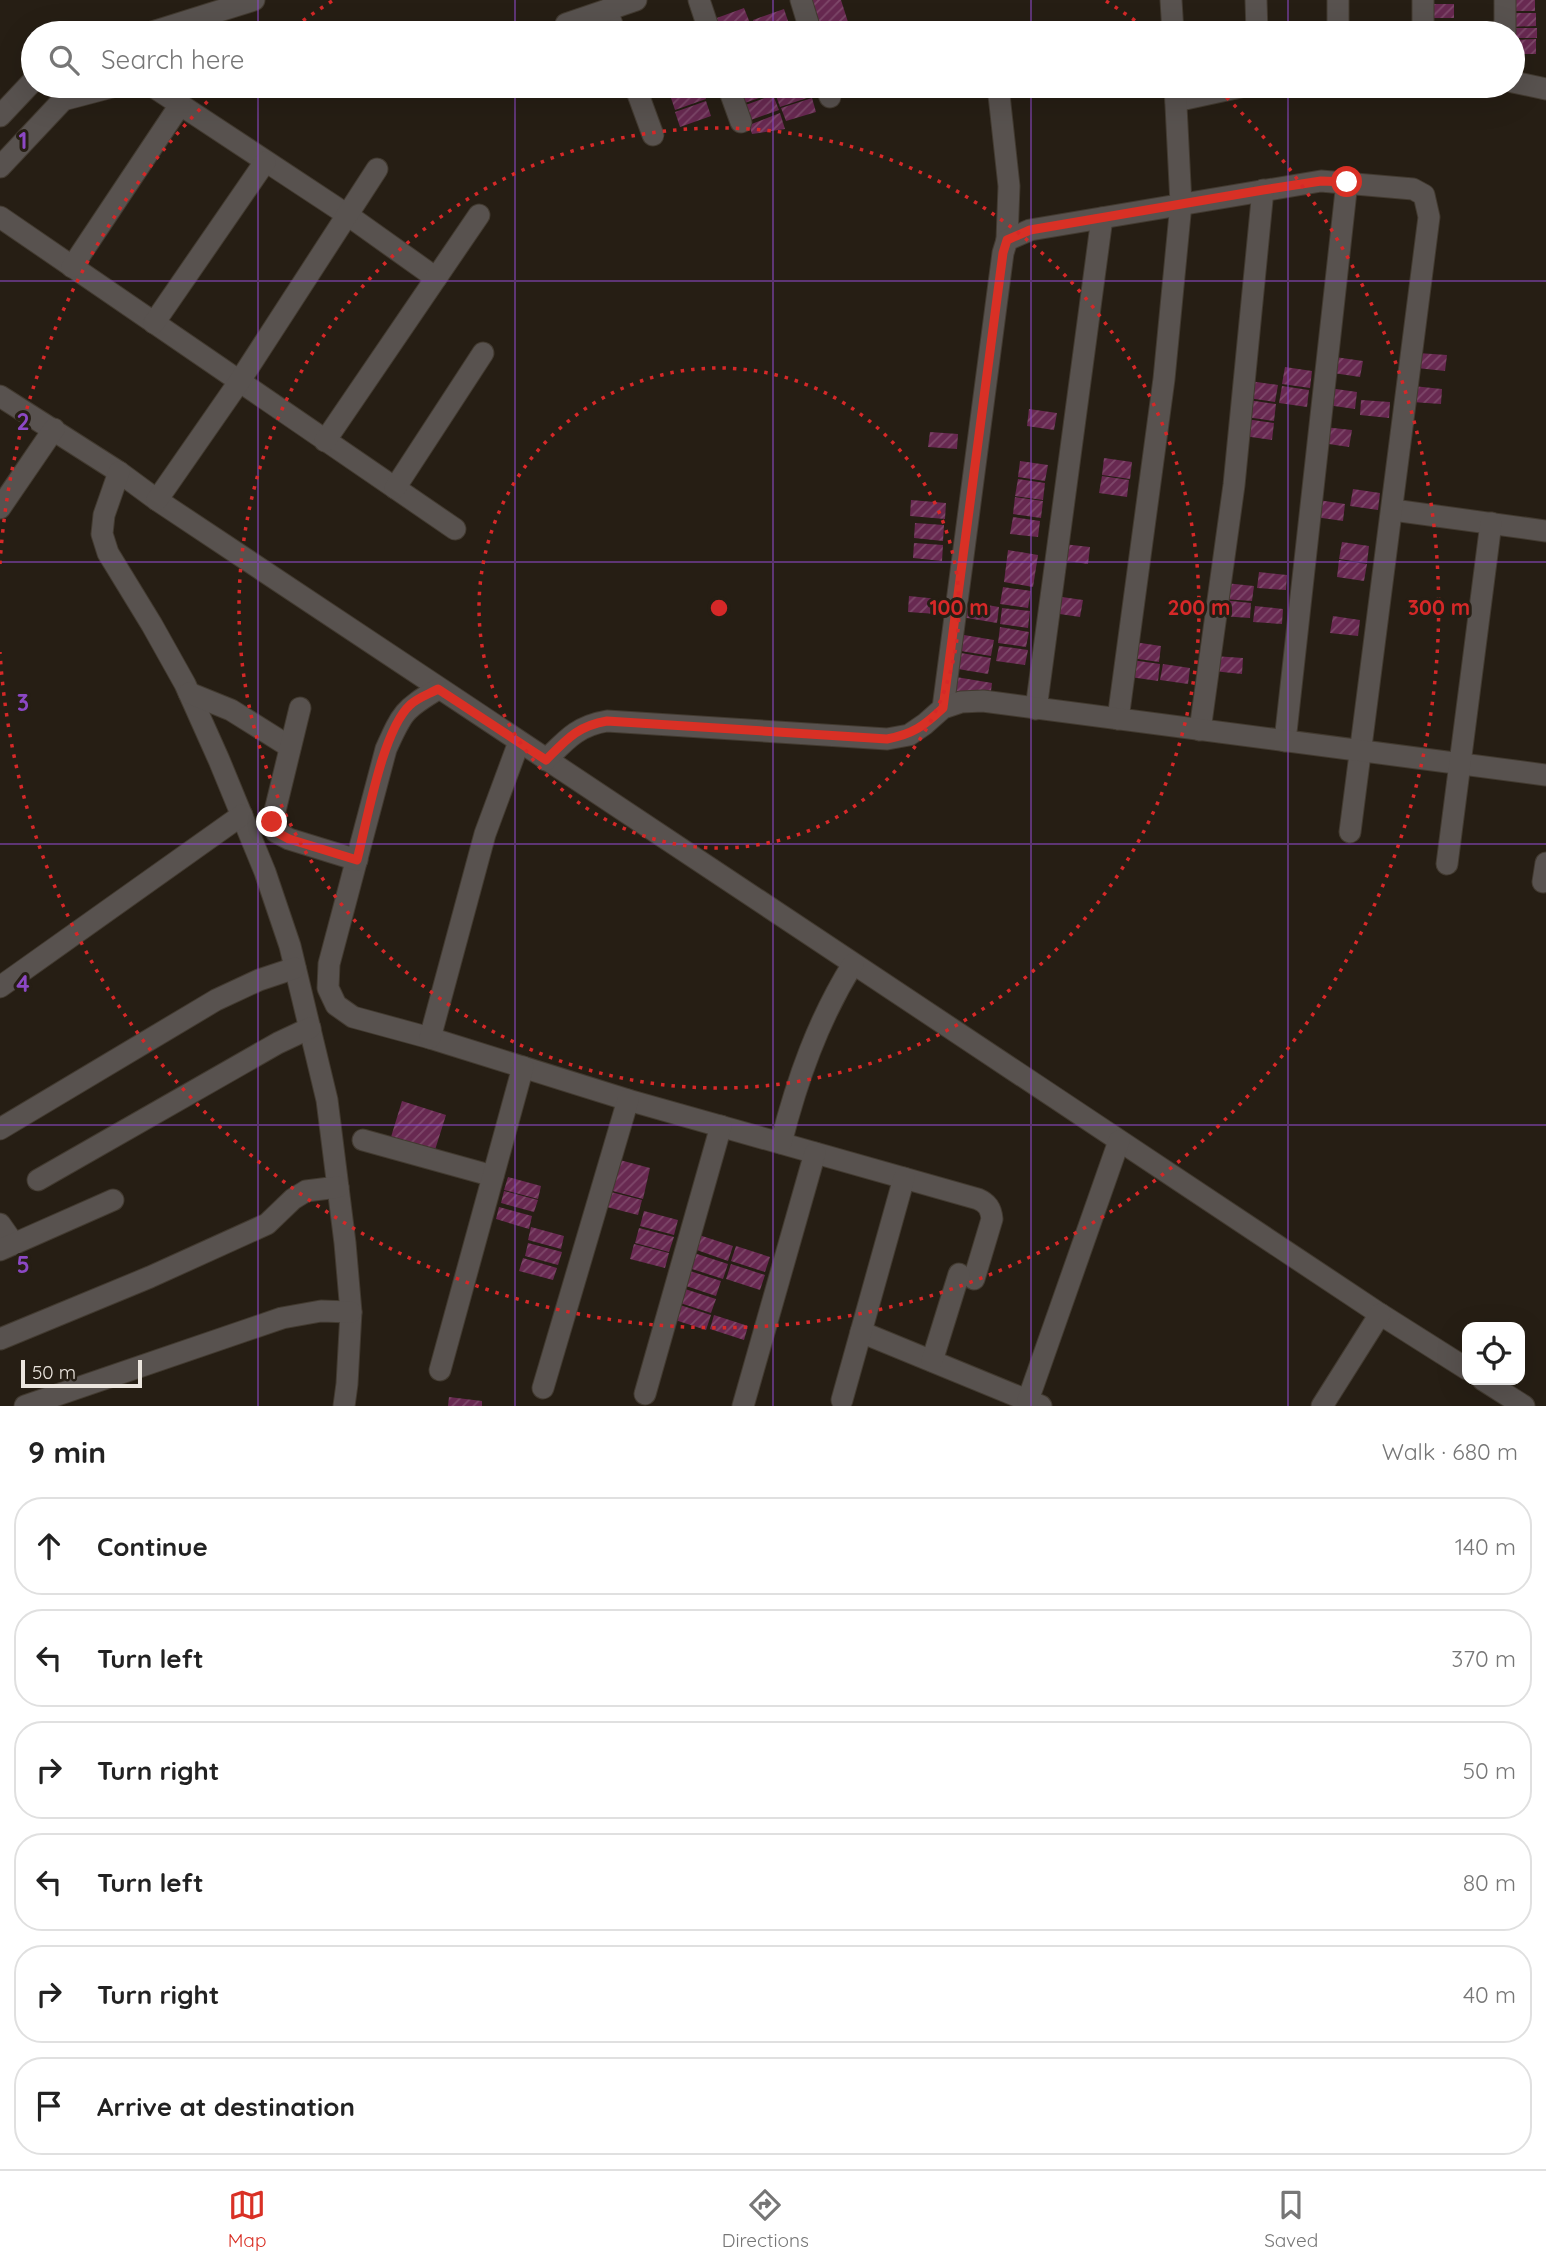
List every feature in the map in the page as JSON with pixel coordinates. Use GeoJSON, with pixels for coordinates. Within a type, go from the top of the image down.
{"type":"FeatureCollection","features":[{"type":"Feature","properties":{"kind":"street"},"geometry":{"type":"LineString","coordinates":[[187,21],[254,0]]}},
{"type":"Feature","properties":{"kind":"street"},"geometry":{"type":"LineString","coordinates":[[575,21],[636,0]]}},
{"type":"Feature","properties":{"kind":"street"},"geometry":{"type":"LineString","coordinates":[[699,0],[706,21]]}},
{"type":"Feature","properties":{"kind":"street"},"geometry":{"type":"LineString","coordinates":[[801,0],[807,21]]}},
{"type":"Feature","properties":{"kind":"street"},"geometry":{"type":"LineString","coordinates":[[1171,0],[1172,21]]}},
{"type":"Feature","properties":{"kind":"street"},"geometry":{"type":"LineString","coordinates":[[1256,0],[1257,21]]}},
{"type":"Feature","properties":{"kind":"street"},"geometry":{"type":"LineString","coordinates":[[1338,0],[1338,21]]}},
{"type":"Feature","properties":{"kind":"street"},"geometry":{"type":"LineString","coordinates":[[1423,0],[1423,21]]}},
{"type":"Feature","properties":{"kind":"street"},"geometry":{"type":"LineString","coordinates":[[1505,0],[1505,21]]}},
{"type":"Feature","properties":{"kind":"street"},"geometry":{"type":"LineString","coordinates":[[607,10],[611,21]]}},
{"type":"Feature","properties":{"kind":"street"},"geometry":{"type":"LineString","coordinates":[[1525,85],[1546,89]]}},
{"type":"Feature","properties":{"kind":"street"},"geometry":{"type":"LineString","coordinates":[[0,116],[21,94]]}},
{"type":"Feature","properties":{"kind":"street"},"geometry":{"type":"LineString","coordinates":[[0,167],[63,100],[71,98]]}},
{"type":"Feature","properties":{"kind":"street"},"geometry":{"type":"LineString","coordinates":[[170,98],[349,216],[436,278]]}},
{"type":"Feature","properties":{"kind":"street"},"geometry":{"type":"LineString","coordinates":[[639,98],[653,135]]}},
{"type":"Feature","properties":{"kind":"street"},"geometry":{"type":"LineString","coordinates":[[732,98],[741,122]]}},
{"type":"Feature","properties":{"kind":"street"},"geometry":{"type":"LineString","coordinates":[[943,708],[1003,253],[1007,240],[1009,186],[999,98]]}},
{"type":"Feature","properties":{"kind":"street"},"geometry":{"type":"LineString","coordinates":[[1118,719],[1164,379],[1181,204],[1175,98]]}},
{"type":"Feature","properties":{"kind":"street"},"geometry":{"type":"LineString","coordinates":[[72,267],[180,105]]}},
{"type":"Feature","properties":{"kind":"street"},"geometry":{"type":"LineString","coordinates":[[154,323],[265,162]]}},
{"type":"Feature","properties":{"kind":"street"},"geometry":{"type":"LineString","coordinates":[[157,500],[239,382],[377,169]]}},
{"type":"Feature","properties":{"kind":"street"},"geometry":{"type":"LineString","coordinates":[[1007,240],[1030,230],[1321,181],[1413,189],[1424,195],[1429,217],[1350,832]]}},
{"type":"Feature","properties":{"kind":"street"},"geometry":{"type":"LineString","coordinates":[[1285,741],[1347,182]]}},
{"type":"Feature","properties":{"kind":"street"},"geometry":{"type":"LineString","coordinates":[[1200,730],[1234,485],[1263,190]]}},
{"type":"Feature","properties":{"kind":"street"},"geometry":{"type":"LineString","coordinates":[[325,441],[479,215]]}},
{"type":"Feature","properties":{"kind":"street"},"geometry":{"type":"LineString","coordinates":[[0,217],[455,528]]}},
{"type":"Feature","properties":{"kind":"street"},"geometry":{"type":"LineString","coordinates":[[1036,709],[1102,218]]}},
{"type":"Feature","properties":{"kind":"street"},"geometry":{"type":"LineString","coordinates":[[395,488],[483,353]]}},
{"type":"Feature","properties":{"kind":"street"},"geometry":{"type":"LineString","coordinates":[[0,396],[119,472],[546,760],[843,980],[1369,1330],[1462,1367]]}},
{"type":"Feature","properties":{"kind":"street"},"geometry":{"type":"LineString","coordinates":[[0,508],[54,429]]}},
{"type":"Feature","properties":{"kind":"street"},"geometry":{"type":"LineString","coordinates":[[119,472],[104,515],[102,534],[108,553],[189,693],[242,815],[265,872],[295,968],[310,1028],[327,1100],[351,1312],[348,1384],[344,1406]]}},
{"type":"Feature","properties":{"kind":"street"},"geometry":{"type":"LineString","coordinates":[[1393,510],[1546,531]]}},
{"type":"Feature","properties":{"kind":"street"},"geometry":{"type":"LineString","coordinates":[[1447,864],[1491,523]]}},
{"type":"Feature","properties":{"kind":"street"},"geometry":{"type":"LineString","coordinates":[[438,689],[410,705],[398,722],[386,750],[329,964],[328,988],[336,1005],[353,1017],[430,1038],[628,1100],[986,1203],[992,1211],[992,1219],[932,1361]]}},
{"type":"Feature","properties":{"kind":"street"},"geometry":{"type":"LineString","coordinates":[[189,693],[231,710],[290,747]]}},
{"type":"Feature","properties":{"kind":"street"},"geometry":{"type":"LineString","coordinates":[[546,760],[572,734],[588,724],[607,721],[887,739],[909,734],[943,708],[961,702],[984,701],[1546,775]]}},
{"type":"Feature","properties":{"kind":"street"},"geometry":{"type":"LineString","coordinates":[[300,708],[272,822],[276,832],[289,839],[357,860]]}},
{"type":"Feature","properties":{"kind":"street"},"geometry":{"type":"LineString","coordinates":[[430,1038],[485,834],[519,742]]}},
{"type":"Feature","properties":{"kind":"street"},"geometry":{"type":"LineString","coordinates":[[0,987],[242,815]]}},
{"type":"Feature","properties":{"kind":"street"},"geometry":{"type":"LineString","coordinates":[[0,1129],[216,1000],[259,980],[295,968]]}},
{"type":"Feature","properties":{"kind":"street"},"geometry":{"type":"LineString","coordinates":[[781,1143],[795,1087],[843,980]]}},
{"type":"Feature","properties":{"kind":"street"},"geometry":{"type":"LineString","coordinates":[[38,1180],[278,1043],[310,1028]]}},
{"type":"Feature","properties":{"kind":"street"},"geometry":{"type":"LineString","coordinates":[[440,1370],[523,1067]]}},
{"type":"Feature","properties":{"kind":"street"},"geometry":{"type":"LineString","coordinates":[[543,1388],[628,1100]]}},
{"type":"Feature","properties":{"kind":"street"},"geometry":{"type":"LineString","coordinates":[[645,1394],[721,1126]]}},
{"type":"Feature","properties":{"kind":"street"},"geometry":{"type":"LineString","coordinates":[[363,1140],[493,1176]]}},
{"type":"Feature","properties":{"kind":"street"},"geometry":{"type":"LineString","coordinates":[[743,1406],[815,1153]]}},
{"type":"Feature","properties":{"kind":"street"},"geometry":{"type":"LineString","coordinates":[[861,1332],[1035,1403],[1113,1159]]}},
{"type":"Feature","properties":{"kind":"street"},"geometry":{"type":"LineString","coordinates":[[842,1400],[904,1178]]}},
{"type":"Feature","properties":{"kind":"street"},"geometry":{"type":"LineString","coordinates":[[0,1339],[150,1277],[267,1224],[293,1199],[306,1191],[338,1187]]}},
{"type":"Feature","properties":{"kind":"street"},"geometry":{"type":"LineString","coordinates":[[0,1224],[7,1247],[113,1200]]}},
{"type":"Feature","properties":{"kind":"street"},"geometry":{"type":"LineString","coordinates":[[25,1406],[282,1318],[321,1311],[351,1312]]}},
{"type":"Feature","properties":{"kind":"street"},"geometry":{"type":"LineString","coordinates":[[1322,1406],[1369,1330]]}},
{"type":"Feature","properties":{"kind":"street"},"geometry":{"type":"LineString","coordinates":[[1491,1385],[1524,1406]]}},
{"type":"Feature","properties":{"kind":"building"},"geometry":{"type":"Polygon","coordinates":[[[807,0],[841,0],[848,21],[814,21],[807,0]]]}},
{"type":"Feature","properties":{"kind":"building"},"geometry":{"type":"Polygon","coordinates":[[[1508,0],[1535,0],[1535,11],[1508,11],[1508,0]]]}},
{"type":"Feature","properties":{"kind":"building"},"geometry":{"type":"Polygon","coordinates":[[[1427,4],[1454,4],[1454,18],[1427,18],[1427,4]]]}},
{"type":"Feature","properties":{"kind":"building"},"geometry":{"type":"Polygon","coordinates":[[[744,8],[749,21],[715,21],[714,19],[744,8]]]}},
{"type":"Feature","properties":{"kind":"building"},"geometry":{"type":"Polygon","coordinates":[[[784,9],[788,21],[753,21],[784,9]]]}},
{"type":"Feature","properties":{"kind":"building"},"geometry":{"type":"Polygon","coordinates":[[[1509,13],[1536,13],[1536,26],[1525,26],[1525,21],[1509,21],[1509,13]]]}},
{"type":"Feature","properties":{"kind":"building"},"geometry":{"type":"Polygon","coordinates":[[[1525,28],[1537,28],[1537,38],[1525,38],[1525,28]]]}},
{"type":"Feature","properties":{"kind":"building"},"geometry":{"type":"Polygon","coordinates":[[[1525,39],[1536,39],[1536,54],[1525,54],[1525,39]]]}},
{"type":"Feature","properties":{"kind":"building"},"geometry":{"type":"Polygon","coordinates":[[[671,98],[706,99],[675,110],[671,98]]]}},
{"type":"Feature","properties":{"kind":"building"},"geometry":{"type":"Polygon","coordinates":[[[740,98],[759,98],[742,104],[740,98]]]}},
{"type":"Feature","properties":{"kind":"building"},"geometry":{"type":"Polygon","coordinates":[[[765,98],[774,98],[779,110],[748,121],[743,106],[765,98]]]}},
{"type":"Feature","properties":{"kind":"building"},"geometry":{"type":"Polygon","coordinates":[[[777,98],[807,98],[780,107],[777,98]]]}},
{"type":"Feature","properties":{"kind":"building"},"geometry":{"type":"Polygon","coordinates":[[[812,98],[816,112],[786,121],[781,108],[812,98]]]}},
{"type":"Feature","properties":{"kind":"building"},"geometry":{"type":"Polygon","coordinates":[[[706,101],[711,116],[680,127],[675,112],[706,101]]]}},
{"type":"Feature","properties":{"kind":"building"},"geometry":{"type":"Polygon","coordinates":[[[780,113],[785,129],[752,134],[749,125],[780,113]]]}},
{"type":"Feature","properties":{"kind":"building"},"geometry":{"type":"Polygon","coordinates":[[[1418,353],[1447,355],[1445,371],[1417,368],[1418,353]]]}},
{"type":"Feature","properties":{"kind":"building"},"geometry":{"type":"Polygon","coordinates":[[[1335,357],[1363,361],[1360,377],[1333,373],[1335,357]]]}},
{"type":"Feature","properties":{"kind":"building"},"geometry":{"type":"Polygon","coordinates":[[[1285,367],[1312,371],[1310,388],[1282,384],[1285,367]]]}},
{"type":"Feature","properties":{"kind":"building"},"geometry":{"type":"Polygon","coordinates":[[[1250,381],[1278,385],[1275,402],[1248,398],[1250,381]]]}},
{"type":"Feature","properties":{"kind":"building"},"geometry":{"type":"Polygon","coordinates":[[[1282,386],[1309,390],[1307,407],[1279,403],[1282,386]]]}},
{"type":"Feature","properties":{"kind":"building"},"geometry":{"type":"Polygon","coordinates":[[[1413,386],[1442,389],[1441,404],[1412,402],[1413,386]]]}},
{"type":"Feature","properties":{"kind":"building"},"geometry":{"type":"Polygon","coordinates":[[[1329,388],[1357,392],[1355,409],[1327,405],[1329,388]]]}},
{"type":"Feature","properties":{"kind":"building"},"geometry":{"type":"Polygon","coordinates":[[[1248,400],[1276,404],[1274,421],[1246,417],[1248,400]]]}},
{"type":"Feature","properties":{"kind":"building"},"geometry":{"type":"Polygon","coordinates":[[[1361,400],[1390,402],[1389,418],[1360,415],[1361,400]]]}},
{"type":"Feature","properties":{"kind":"building"},"geometry":{"type":"Polygon","coordinates":[[[1029,409],[1057,413],[1054,430],[1027,426],[1029,409]]]}},
{"type":"Feature","properties":{"kind":"building"},"geometry":{"type":"Polygon","coordinates":[[[1246,419],[1274,423],[1272,440],[1244,436],[1246,419]]]}},
{"type":"Feature","properties":{"kind":"building"},"geometry":{"type":"Polygon","coordinates":[[[1324,427],[1352,430],[1349,447],[1322,443],[1324,427]]]}},
{"type":"Feature","properties":{"kind":"building"},"geometry":{"type":"Polygon","coordinates":[[[930,432],[958,434],[957,449],[928,447],[930,432]]]}},
{"type":"Feature","properties":{"kind":"building"},"geometry":{"type":"Polygon","coordinates":[[[1104,458],[1132,462],[1130,479],[1102,475],[1104,458]]]}},
{"type":"Feature","properties":{"kind":"building"},"geometry":{"type":"Polygon","coordinates":[[[1020,461],[1048,465],[1045,481],[1018,477],[1020,461]]]}},
{"type":"Feature","properties":{"kind":"building"},"geometry":{"type":"Polygon","coordinates":[[[1102,476],[1129,480],[1127,497],[1099,493],[1102,476]]]}},
{"type":"Feature","properties":{"kind":"building"},"geometry":{"type":"Polygon","coordinates":[[[1018,479],[1045,483],[1043,500],[1015,496],[1018,479]]]}},
{"type":"Feature","properties":{"kind":"building"},"geometry":{"type":"Polygon","coordinates":[[[1353,489],[1380,493],[1378,510],[1350,506],[1353,489]]]}},
{"type":"Feature","properties":{"kind":"building"},"geometry":{"type":"Polygon","coordinates":[[[1015,497],[1043,501],[1041,518],[1013,514],[1015,497]]]}},
{"type":"Feature","properties":{"kind":"building"},"geometry":{"type":"Polygon","coordinates":[[[911,500],[946,503],[945,519],[910,516],[911,500]]]}},
{"type":"Feature","properties":{"kind":"building"},"geometry":{"type":"Polygon","coordinates":[[[1318,500],[1345,504],[1343,521],[1315,517],[1318,500]]]}},
{"type":"Feature","properties":{"kind":"building"},"geometry":{"type":"Polygon","coordinates":[[[1013,517],[1040,521],[1038,537],[1010,534],[1013,517]]]}},
{"type":"Feature","properties":{"kind":"building"},"geometry":{"type":"Polygon","coordinates":[[[915,523],[944,525],[943,541],[914,538],[915,523]]]}},
{"type":"Feature","properties":{"kind":"building"},"geometry":{"type":"Polygon","coordinates":[[[1342,542],[1369,546],[1367,563],[1339,559],[1342,542]]]}},
{"type":"Feature","properties":{"kind":"building"},"geometry":{"type":"Polygon","coordinates":[[[914,543],[943,545],[942,561],[913,558],[914,543]]]}},
{"type":"Feature","properties":{"kind":"building"},"geometry":{"type":"Polygon","coordinates":[[[1063,544],[1090,547],[1088,564],[1060,560],[1063,544]]]}},
{"type":"Feature","properties":{"kind":"building"},"geometry":{"type":"Polygon","coordinates":[[[1008,550],[1038,555],[1033,587],[1004,582],[1008,550]]]}},
{"type":"Feature","properties":{"kind":"building"},"geometry":{"type":"Polygon","coordinates":[[[1339,560],[1367,564],[1364,581],[1337,577],[1339,560]]]}},
{"type":"Feature","properties":{"kind":"building"},"geometry":{"type":"Polygon","coordinates":[[[1259,572],[1287,575],[1286,590],[1257,588],[1259,572]]]}},
{"type":"Feature","properties":{"kind":"building"},"geometry":{"type":"Polygon","coordinates":[[[1225,583],[1254,586],[1252,601],[1223,599],[1225,583]]]}},
{"type":"Feature","properties":{"kind":"building"},"geometry":{"type":"Polygon","coordinates":[[[1003,587],[1031,591],[1028,608],[1000,604],[1003,587]]]}},
{"type":"Feature","properties":{"kind":"building"},"geometry":{"type":"Polygon","coordinates":[[[909,596],[938,599],[937,614],[908,612],[909,596]]]}},
{"type":"Feature","properties":{"kind":"building"},"geometry":{"type":"Polygon","coordinates":[[[1055,596],[1083,600],[1080,617],[1053,613],[1055,596]]]}},
{"type":"Feature","properties":{"kind":"building"},"geometry":{"type":"Polygon","coordinates":[[[1222,600],[1251,603],[1250,618],[1221,616],[1222,600]]]}},
{"type":"Feature","properties":{"kind":"building"},"geometry":{"type":"Polygon","coordinates":[[[963,601],[999,607],[997,623],[961,617],[963,601]]]}},
{"type":"Feature","properties":{"kind":"building"},"geometry":{"type":"Polygon","coordinates":[[[1255,606],[1283,609],[1282,624],[1253,622],[1255,606]]]}},
{"type":"Feature","properties":{"kind":"building"},"geometry":{"type":"Polygon","coordinates":[[[1002,608],[1030,611],[1028,628],[1000,624],[1002,608]]]}},
{"type":"Feature","properties":{"kind":"building"},"geometry":{"type":"Polygon","coordinates":[[[1333,616],[1360,620],[1358,636],[1330,633],[1333,616]]]}},
{"type":"Feature","properties":{"kind":"building"},"geometry":{"type":"Polygon","coordinates":[[[1000,627],[1029,632],[1026,647],[998,643],[1000,627]]]}},
{"type":"Feature","properties":{"kind":"building"},"geometry":{"type":"Polygon","coordinates":[[[958,634],[994,640],[991,656],[955,650],[958,634]]]}},
{"type":"Feature","properties":{"kind":"building"},"geometry":{"type":"Polygon","coordinates":[[[1134,642],[1161,646],[1159,662],[1131,658],[1134,642]]]}},
{"type":"Feature","properties":{"kind":"building"},"geometry":{"type":"Polygon","coordinates":[[[999,646],[1028,650],[1025,665],[996,661],[999,646]]]}},
{"type":"Feature","properties":{"kind":"building"},"geometry":{"type":"Polygon","coordinates":[[[955,652],[991,658],[988,674],[952,668],[955,652]]]}},
{"type":"Feature","properties":{"kind":"building"},"geometry":{"type":"Polygon","coordinates":[[[1214,656],[1243,658],[1242,674],[1213,671],[1214,656]]]}},
{"type":"Feature","properties":{"kind":"building"},"geometry":{"type":"Polygon","coordinates":[[[1132,660],[1160,664],[1158,681],[1130,677],[1132,660]]]}},
{"type":"Feature","properties":{"kind":"building"},"geometry":{"type":"Polygon","coordinates":[[[1163,664],[1190,668],[1188,684],[1160,680],[1163,664]]]}},
{"type":"Feature","properties":{"kind":"building"},"geometry":{"type":"Polygon","coordinates":[[[956,677],[992,683],[990,699],[954,693],[956,677]]]}},
{"type":"Feature","properties":{"kind":"building"},"geometry":{"type":"Polygon","coordinates":[[[402,1101],[446,1115],[435,1150],[391,1137],[402,1101]]]}},
{"type":"Feature","properties":{"kind":"building"},"geometry":{"type":"Polygon","coordinates":[[[616,1159],[650,1168],[643,1199],[609,1190],[616,1159]]]}},
{"type":"Feature","properties":{"kind":"building"},"geometry":{"type":"Polygon","coordinates":[[[508,1177],[541,1186],[538,1199],[504,1190],[508,1177]]]}},
{"type":"Feature","properties":{"kind":"building"},"geometry":{"type":"Polygon","coordinates":[[[504,1191],[538,1200],[534,1212],[501,1203],[504,1191]]]}},
{"type":"Feature","properties":{"kind":"building"},"geometry":{"type":"Polygon","coordinates":[[[607,1191],[642,1200],[638,1215],[603,1206],[607,1191]]]}},
{"type":"Feature","properties":{"kind":"building"},"geometry":{"type":"Polygon","coordinates":[[[499,1207],[532,1216],[529,1229],[496,1219],[499,1207]]]}},
{"type":"Feature","properties":{"kind":"building"},"geometry":{"type":"Polygon","coordinates":[[[644,1211],[678,1220],[674,1235],[640,1226],[644,1211]]]}},
{"type":"Feature","properties":{"kind":"building"},"geometry":{"type":"Polygon","coordinates":[[[531,1227],[564,1236],[561,1249],[528,1240],[531,1227]]]}},
{"type":"Feature","properties":{"kind":"building"},"geometry":{"type":"Polygon","coordinates":[[[639,1228],[674,1237],[669,1252],[635,1243],[639,1228]]]}},
{"type":"Feature","properties":{"kind":"building"},"geometry":{"type":"Polygon","coordinates":[[[699,1235],[733,1246],[728,1261],[694,1249],[699,1235]]]}},
{"type":"Feature","properties":{"kind":"building"},"geometry":{"type":"Polygon","coordinates":[[[528,1243],[562,1252],[558,1265],[525,1256],[528,1243]]]}},
{"type":"Feature","properties":{"kind":"building"},"geometry":{"type":"Polygon","coordinates":[[[634,1244],[669,1253],[665,1268],[630,1259],[634,1244]]]}},
{"type":"Feature","properties":{"kind":"building"},"geometry":{"type":"Polygon","coordinates":[[[736,1246],[770,1257],[765,1272],[731,1261],[736,1246]]]}},
{"type":"Feature","properties":{"kind":"building"},"geometry":{"type":"Polygon","coordinates":[[[694,1253],[728,1264],[723,1279],[689,1268],[694,1253]]]}},
{"type":"Feature","properties":{"kind":"building"},"geometry":{"type":"Polygon","coordinates":[[[523,1258],[557,1268],[553,1280],[519,1271],[523,1258]]]}},
{"type":"Feature","properties":{"kind":"building"},"geometry":{"type":"Polygon","coordinates":[[[731,1264],[765,1275],[760,1290],[726,1279],[731,1264]]]}},
{"type":"Feature","properties":{"kind":"building"},"geometry":{"type":"Polygon","coordinates":[[[687,1270],[721,1281],[716,1296],[683,1285],[687,1270]]]}},
{"type":"Feature","properties":{"kind":"building"},"geometry":{"type":"Polygon","coordinates":[[[682,1288],[716,1299],[711,1313],[677,1302],[682,1288]]]}},
{"type":"Feature","properties":{"kind":"building"},"geometry":{"type":"Polygon","coordinates":[[[677,1304],[711,1315],[706,1330],[672,1319],[677,1304]]]}},
{"type":"Feature","properties":{"kind":"building"},"geometry":{"type":"Polygon","coordinates":[[[714,1315],[748,1326],[744,1340],[710,1329],[714,1315]]]}},
{"type":"Feature","properties":{"kind":"building"},"geometry":{"type":"Polygon","coordinates":[[[449,1397],[482,1401],[482,1406],[448,1406],[449,1397]]]}},
{"type":"Feature","properties":{"kind":"route"},"geometry":{"type":"LineString","coordinates":[[272,822],[276,832],[289,839],[357,860],[386,750],[398,722],[410,705],[438,689],[546,760],[572,734],[588,724],[607,721],[887,739],[909,734],[943,708],[1003,253],[1007,240],[1030,230],[1263,190],[1321,181],[1347,182]]}}]}
